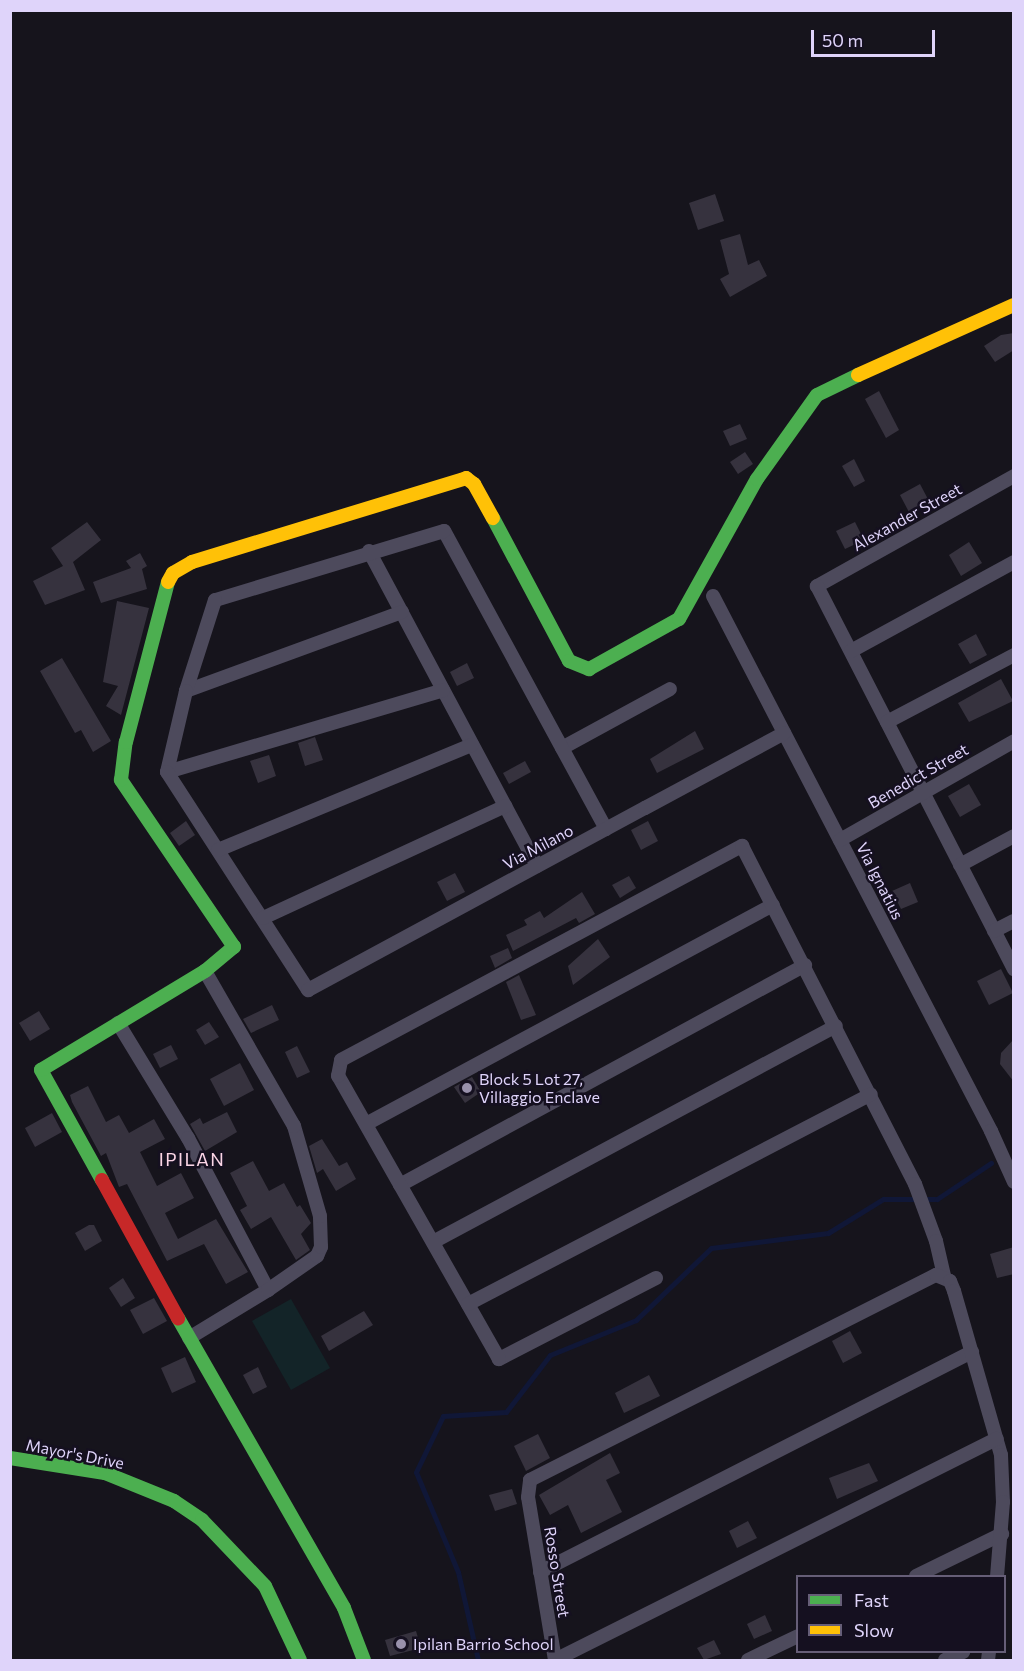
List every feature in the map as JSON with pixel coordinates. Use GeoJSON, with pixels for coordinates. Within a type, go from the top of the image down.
{"type":"FeatureCollection","features":[{"type":"Feature","properties":{"kind":"street"},"geometry":{"type":"LineString","coordinates":[[364,1660],[344,1608],[189,1338],[41,1070],[204,971],[234,947],[121,780],[126,742],[173,573],[192,562],[466,478],[474,484],[569,661],[589,669],[679,620],[686,611],[710,560],[757,479],[817,395],[934,338],[1014,305]]}},
{"type":"Feature","properties":{"kind":"street","name":"Alexander Street"},"geometry":{"type":"LineString","coordinates":[[851,651],[817,586],[1014,476]]}},
{"type":"Feature","properties":{"kind":"street"},"geometry":{"type":"LineString","coordinates":[[505,806],[263,918],[167,772],[186,691],[215,600],[369,551],[444,531],[606,829]]}},
{"type":"Feature","properties":{"kind":"street"},"geometry":{"type":"LineString","coordinates":[[369,551],[537,866]]}},
{"type":"Feature","properties":{"kind":"street"},"geometry":{"type":"LineString","coordinates":[[1014,562],[851,651],[1014,969]]}},
{"type":"Feature","properties":{"kind":"street","name":"Via Ignatius"},"geometry":{"type":"LineString","coordinates":[[713,596],[991,1131],[1012,1177]]}},
{"type":"Feature","properties":{"kind":"street"},"geometry":{"type":"LineString","coordinates":[[186,691],[402,612]]}},
{"type":"Feature","properties":{"kind":"street"},"geometry":{"type":"LineString","coordinates":[[887,722],[1014,654]]}},
{"type":"Feature","properties":{"kind":"street"},"geometry":{"type":"LineString","coordinates":[[562,748],[670,689]]}},
{"type":"Feature","properties":{"kind":"street"},"geometry":{"type":"LineString","coordinates":[[167,772],[443,690]]}},
{"type":"Feature","properties":{"kind":"street","name":"Via Milano"},"geometry":{"type":"LineString","coordinates":[[263,918],[308,990],[784,733]]}},
{"type":"Feature","properties":{"kind":"street","name":"Benedict Street"},"geometry":{"type":"LineString","coordinates":[[840,840],[922,791],[1014,741]]}},
{"type":"Feature","properties":{"kind":"street"},"geometry":{"type":"LineString","coordinates":[[218,850],[472,745]]}},
{"type":"Feature","properties":{"kind":"street"},"geometry":{"type":"LineString","coordinates":[[960,865],[1014,836]]}},
{"type":"Feature","properties":{"kind":"street"},"geometry":{"type":"LineString","coordinates":[[656,1278],[499,1359],[338,1076],[341,1060],[742,846],[805,965],[915,1184],[944,1276],[954,1291],[997,1439],[1007,1455],[998,1575]]}},
{"type":"Feature","properties":{"kind":"street"},"geometry":{"type":"LineString","coordinates":[[366,1124],[773,905]]}},
{"type":"Feature","properties":{"kind":"street"},"geometry":{"type":"LineString","coordinates":[[994,931],[1014,921]]}},
{"type":"Feature","properties":{"kind":"street"},"geometry":{"type":"LineString","coordinates":[[400,1185],[805,965]]}},
{"type":"Feature","properties":{"kind":"street"},"geometry":{"type":"LineString","coordinates":[[189,1338],[268,1290],[317,1256],[321,1247],[320,1216],[294,1126],[204,971]]}},
{"type":"Feature","properties":{"kind":"street"},"geometry":{"type":"LineString","coordinates":[[118,1023],[188,1138],[268,1290]]}},
{"type":"Feature","properties":{"kind":"street"},"geometry":{"type":"LineString","coordinates":[[433,1242],[836,1026]]}},
{"type":"Feature","properties":{"kind":"street"},"geometry":{"type":"LineString","coordinates":[[468,1304],[871,1094]]}},
{"type":"Feature","properties":{"kind":"street","name":"Rosso Street"},"geometry":{"type":"LineString","coordinates":[[555,1660],[528,1488],[536,1476],[928,1277],[944,1276]]}},
{"type":"Feature","properties":{"kind":"street"},"geometry":{"type":"LineString","coordinates":[[540,1572],[972,1352]]}},
{"type":"Feature","properties":{"kind":"street"},"geometry":{"type":"LineString","coordinates":[[555,1660],[997,1439]]}},
{"type":"Feature","properties":{"kind":"street","name":"Mayor's Drive"},"geometry":{"type":"LineString","coordinates":[[10,1458],[116,1477],[174,1501],[202,1520],[265,1586],[300,1660]]}},
{"type":"Feature","properties":{"kind":"street"},"geometry":{"type":"LineString","coordinates":[[918,1575],[1002,1534]]}},
{"type":"Feature","properties":{"kind":"street"},"geometry":{"type":"LineString","coordinates":[[748,1660],[796,1637]]}},
{"type":"Feature","properties":{"kind":"street"},"geometry":{"type":"LineString","coordinates":[[945,1660],[961,1653]]}},
{"type":"Feature","properties":{"kind":"shaded area"},"geometry":{"type":"Polygon","coordinates":[[[291,1299],[330,1368],[291,1390],[252,1321],[291,1299]]]}},
{"type":"Feature","properties":{"kind":"building"},"geometry":{"type":"Polygon","coordinates":[[[715,194],[724,221],[698,230],[689,203],[715,194]]]}},
{"type":"Feature","properties":{"kind":"building"},"geometry":{"type":"Polygon","coordinates":[[[740,234],[748,265],[759,260],[767,276],[730,297],[720,279],[729,274],[720,240],[740,234]]]}},
{"type":"Feature","properties":{"kind":"building"},"geometry":{"type":"Polygon","coordinates":[[[1014,333],[1014,350],[995,362],[984,346],[1001,335],[1014,333]]]}},
{"type":"Feature","properties":{"kind":"building"},"geometry":{"type":"Polygon","coordinates":[[[879,391],[899,430],[886,438],[865,399],[879,391]]]}},
{"type":"Feature","properties":{"kind":"building"},"geometry":{"type":"Polygon","coordinates":[[[740,424],[747,439],[730,446],[723,431],[740,424]]]}},
{"type":"Feature","properties":{"kind":"building"},"geometry":{"type":"Polygon","coordinates":[[[745,452],[753,464],[738,474],[730,462],[745,452]]]}},
{"type":"Feature","properties":{"kind":"building"},"geometry":{"type":"Polygon","coordinates":[[[854,459],[865,481],[854,487],[842,466],[854,459]]]}},
{"type":"Feature","properties":{"kind":"building"},"geometry":{"type":"Polygon","coordinates":[[[920,484],[930,503],[910,514],[900,495],[920,484]]]}},
{"type":"Feature","properties":{"kind":"building"},"geometry":{"type":"Polygon","coordinates":[[[87,522],[101,540],[73,562],[85,590],[45,605],[33,581],[63,566],[51,548],[87,522]]]}},
{"type":"Feature","properties":{"kind":"building"},"geometry":{"type":"Polygon","coordinates":[[[855,522],[864,540],[845,549],[836,531],[855,522]]]}},
{"type":"Feature","properties":{"kind":"building"},"geometry":{"type":"Polygon","coordinates":[[[969,542],[982,563],[961,576],[949,555],[969,542]]]}},
{"type":"Feature","properties":{"kind":"building"},"geometry":{"type":"Polygon","coordinates":[[[140,553],[147,566],[142,569],[147,589],[101,603],[93,582],[131,568],[126,561],[140,553]]]}},
{"type":"Feature","properties":{"kind":"building"},"geometry":{"type":"Polygon","coordinates":[[[117,601],[149,608],[121,715],[106,706],[118,686],[103,682],[117,601]]]}},
{"type":"Feature","properties":{"kind":"building"},"geometry":{"type":"Polygon","coordinates":[[[976,634],[987,655],[970,664],[958,644],[976,634]]]}},
{"type":"Feature","properties":{"kind":"building"},"geometry":{"type":"Polygon","coordinates":[[[62,658],[111,741],[93,752],[81,730],[75,733],[40,671],[62,658]]]}},
{"type":"Feature","properties":{"kind":"building"},"geometry":{"type":"Polygon","coordinates":[[[467,663],[474,678],[457,686],[450,672],[467,663]]]}},
{"type":"Feature","properties":{"kind":"building"},"geometry":{"type":"Polygon","coordinates":[[[1001,679],[1013,701],[969,722],[958,703],[1001,679]]]}},
{"type":"Feature","properties":{"kind":"building"},"geometry":{"type":"Polygon","coordinates":[[[695,731],[704,749],[657,773],[650,759],[695,731]]]}},
{"type":"Feature","properties":{"kind":"building"},"geometry":{"type":"Polygon","coordinates":[[[315,737],[323,760],[305,766],[298,743],[315,737]]]}},
{"type":"Feature","properties":{"kind":"building"},"geometry":{"type":"Polygon","coordinates":[[[269,755],[276,776],[258,783],[250,761],[269,755]]]}},
{"type":"Feature","properties":{"kind":"building"},"geometry":{"type":"Polygon","coordinates":[[[525,761],[531,772],[509,784],[503,773],[525,761]]]}},
{"type":"Feature","properties":{"kind":"building"},"geometry":{"type":"Polygon","coordinates":[[[969,784],[981,805],[960,817],[948,796],[969,784]]]}},
{"type":"Feature","properties":{"kind":"building"},"geometry":{"type":"Polygon","coordinates":[[[186,821],[195,835],[179,846],[170,833],[186,821]]]}},
{"type":"Feature","properties":{"kind":"building"},"geometry":{"type":"Polygon","coordinates":[[[648,821],[658,841],[641,850],[631,830],[648,821]]]}},
{"type":"Feature","properties":{"kind":"building"},"geometry":{"type":"Polygon","coordinates":[[[455,873],[465,892],[447,901],[437,882],[455,873]]]}},
{"type":"Feature","properties":{"kind":"building"},"geometry":{"type":"Polygon","coordinates":[[[629,876],[636,888],[620,898],[612,885],[629,876]]]}},
{"type":"Feature","properties":{"kind":"building"},"geometry":{"type":"Polygon","coordinates":[[[910,883],[918,902],[901,909],[892,891],[910,883]]]}},
{"type":"Feature","properties":{"kind":"building"},"geometry":{"type":"Polygon","coordinates":[[[582,892],[595,914],[579,923],[576,918],[513,951],[506,935],[527,925],[524,920],[540,911],[544,918],[582,892]]]}},
{"type":"Feature","properties":{"kind":"building"},"geometry":{"type":"Polygon","coordinates":[[[598,939],[610,957],[573,985],[568,966],[598,939]]]}},
{"type":"Feature","properties":{"kind":"building"},"geometry":{"type":"Polygon","coordinates":[[[508,948],[512,958],[495,968],[490,956],[508,948]]]}},
{"type":"Feature","properties":{"kind":"building"},"geometry":{"type":"Polygon","coordinates":[[[1001,969],[1013,993],[989,1005],[977,981],[1001,969]]]}},
{"type":"Feature","properties":{"kind":"building"},"geometry":{"type":"Polygon","coordinates":[[[519,975],[536,1015],[521,1020],[506,982],[519,975]]]}},
{"type":"Feature","properties":{"kind":"building"},"geometry":{"type":"Polygon","coordinates":[[[272,1005],[279,1020],[251,1033],[243,1019],[272,1005]]]}},
{"type":"Feature","properties":{"kind":"building"},"geometry":{"type":"Polygon","coordinates":[[[39,1011],[50,1029],[30,1041],[19,1023],[39,1011]]]}},
{"type":"Feature","properties":{"kind":"building"},"geometry":{"type":"Polygon","coordinates":[[[209,1022],[219,1037],[205,1045],[196,1030],[209,1022]]]}},
{"type":"Feature","properties":{"kind":"building"},"geometry":{"type":"Polygon","coordinates":[[[1014,1039],[1014,1082],[1000,1064],[1001,1053],[1014,1039]]]}},
{"type":"Feature","properties":{"kind":"building"},"geometry":{"type":"Polygon","coordinates":[[[171,1045],[178,1059],[160,1068],[153,1054],[171,1045]]]}},
{"type":"Feature","properties":{"kind":"building"},"geometry":{"type":"Polygon","coordinates":[[[297,1046],[310,1072],[297,1078],[285,1052],[297,1046]]]}},
{"type":"Feature","properties":{"kind":"building"},"geometry":{"type":"Polygon","coordinates":[[[240,1063],[254,1090],[224,1106],[210,1079],[240,1063]]]}},
{"type":"Feature","properties":{"kind":"building","name":"Block 5 Lot 27, Villaggio Enclave"},"geometry":{"type":"Polygon","coordinates":[[[472,1077],[481,1092],[465,1103],[454,1087],[472,1077]]]}},
{"type":"Feature","properties":{"kind":"building"},"geometry":{"type":"Polygon","coordinates":[[[88,1086],[106,1122],[119,1115],[129,1133],[154,1119],[165,1139],[140,1152],[157,1186],[181,1173],[194,1198],[165,1213],[178,1239],[216,1219],[248,1272],[226,1284],[204,1244],[167,1261],[127,1184],[119,1187],[106,1153],[101,1156],[72,1102],[70,1095],[88,1086]]]}},
{"type":"Feature","properties":{"kind":"building"},"geometry":{"type":"Polygon","coordinates":[[[227,1112],[237,1132],[205,1151],[190,1124],[200,1118],[203,1124],[227,1112]]]}},
{"type":"Feature","properties":{"kind":"building"},"geometry":{"type":"Polygon","coordinates":[[[52,1113],[62,1132],[35,1147],[25,1128],[52,1113]]]}},
{"type":"Feature","properties":{"kind":"building"},"geometry":{"type":"Polygon","coordinates":[[[322,1139],[339,1166],[347,1162],[356,1179],[336,1191],[323,1169],[317,1173],[309,1146],[322,1139]]]}},
{"type":"Feature","properties":{"kind":"building"},"geometry":{"type":"Polygon","coordinates":[[[253,1161],[269,1191],[284,1183],[297,1207],[300,1205],[311,1223],[301,1234],[310,1250],[296,1260],[271,1217],[251,1229],[240,1210],[247,1206],[230,1173],[253,1161]]]}},
{"type":"Feature","properties":{"kind":"building"},"geometry":{"type":"Polygon","coordinates":[[[89,1225],[94,1225],[102,1241],[85,1251],[75,1233],[89,1225]]]}},
{"type":"Feature","properties":{"kind":"building"},"geometry":{"type":"Polygon","coordinates":[[[1014,1247],[1014,1274],[997,1278],[990,1254],[1014,1247]]]}},
{"type":"Feature","properties":{"kind":"building"},"geometry":{"type":"Polygon","coordinates":[[[123,1278],[135,1298],[121,1307],[109,1288],[123,1278]]]}},
{"type":"Feature","properties":{"kind":"building"},"geometry":{"type":"Polygon","coordinates":[[[154,1298],[167,1321],[143,1334],[130,1310],[154,1298]]]}},
{"type":"Feature","properties":{"kind":"building"},"geometry":{"type":"Polygon","coordinates":[[[364,1311],[373,1325],[329,1351],[321,1336],[364,1311]]]}},
{"type":"Feature","properties":{"kind":"building"},"geometry":{"type":"Polygon","coordinates":[[[850,1331],[862,1353],[843,1363],[832,1341],[850,1331]]]}},
{"type":"Feature","properties":{"kind":"building"},"geometry":{"type":"Polygon","coordinates":[[[185,1357],[196,1382],[172,1393],[161,1368],[185,1357]]]}},
{"type":"Feature","properties":{"kind":"building"},"geometry":{"type":"Polygon","coordinates":[[[258,1367],[267,1387],[253,1394],[243,1375],[258,1367]]]}},
{"type":"Feature","properties":{"kind":"building"},"geometry":{"type":"Polygon","coordinates":[[[649,1375],[660,1396],[624,1413],[615,1393],[649,1375]]]}},
{"type":"Feature","properties":{"kind":"building"},"geometry":{"type":"Polygon","coordinates":[[[538,1434],[550,1458],[526,1471],[514,1446],[538,1434]]]}},
{"type":"Feature","properties":{"kind":"building"},"geometry":{"type":"Polygon","coordinates":[[[610,1453],[620,1473],[606,1480],[622,1512],[581,1533],[568,1505],[550,1515],[539,1495],[610,1453]]]}},
{"type":"Feature","properties":{"kind":"building"},"geometry":{"type":"Polygon","coordinates":[[[869,1463],[878,1481],[837,1499],[829,1478],[869,1463]]]}},
{"type":"Feature","properties":{"kind":"building"},"geometry":{"type":"Polygon","coordinates":[[[512,1489],[517,1504],[495,1511],[489,1495],[512,1489]]]}},
{"type":"Feature","properties":{"kind":"building"},"geometry":{"type":"Polygon","coordinates":[[[748,1521],[757,1538],[737,1548],[729,1531],[748,1521]]]}},
{"type":"Feature","properties":{"kind":"building"},"geometry":{"type":"Polygon","coordinates":[[[765,1615],[772,1631],[754,1639],[747,1624],[765,1615]]]}},
{"type":"Feature","properties":{"kind":"building"},"geometry":{"type":"Polygon","coordinates":[[[416,1631],[421,1648],[390,1656],[385,1640],[416,1631]]]}},
{"type":"Feature","properties":{"kind":"building"},"geometry":{"type":"Polygon","coordinates":[[[714,1640],[721,1654],[704,1660],[697,1648],[714,1640]]]}},
{"type":"Feature","properties":{"kind":"waterway"},"geometry":{"type":"LineString","coordinates":[[478,1660],[458,1572],[416,1472],[443,1416],[506,1412],[550,1355],[636,1320],[711,1248],[828,1233],[883,1199],[937,1199],[991,1163]]}},
{"type":"Feature","properties":{"kind":"traffic: fast"},"geometry":{"type":"LineString","coordinates":[[493,518],[569,661],[589,669],[679,619],[757,479],[817,395],[858,375]]}},
{"type":"Feature","properties":{"kind":"traffic: fast"},"geometry":{"type":"LineString","coordinates":[[102,1180],[41,1070],[205,971],[234,947],[121,780],[126,742],[168,582]]}},
{"type":"Feature","properties":{"kind":"traffic: fast"},"geometry":{"type":"LineString","coordinates":[[178,1318],[344,1608],[364,1660]]}},
{"type":"Feature","properties":{"kind":"traffic: fast"},"geometry":{"type":"LineString","coordinates":[[10,1458],[105,1473],[174,1501],[202,1520],[265,1586],[300,1660]]}},
{"type":"Feature","properties":{"kind":"traffic: slow"},"geometry":{"type":"LineString","coordinates":[[858,375],[1014,305]]}},
{"type":"Feature","properties":{"kind":"traffic: slow"},"geometry":{"type":"LineString","coordinates":[[168,582],[173,573],[192,562],[466,478],[474,484],[493,518]]}},
{"type":"Feature","properties":{"kind":"traffic: jam"},"geometry":{"type":"LineString","coordinates":[[102,1180],[178,1318]]}},
{"type":"Feature","properties":{"kind":"place","name":"Block 5 Lot 27, Villaggio Enclave"},"geometry":{"type":"Point","coordinates":[467,1088]}},
{"type":"Feature","properties":{"kind":"place","name":"Ipilan Barrio School"},"geometry":{"type":"Point","coordinates":[401,1644]}},
{"type":"Feature","properties":{"kind":"district","name":"IPILAN"},"geometry":{"type":"Point","coordinates":[192,1159]}}]}
